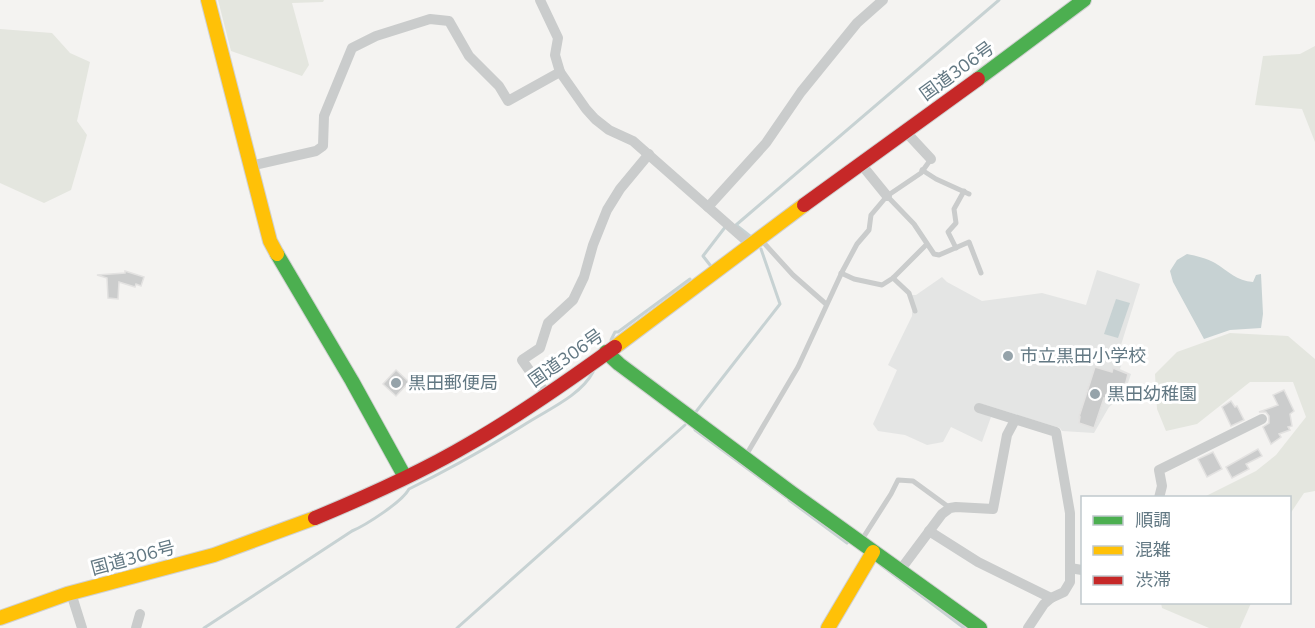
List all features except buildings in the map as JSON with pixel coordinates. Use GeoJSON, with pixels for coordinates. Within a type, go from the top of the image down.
{"type":"FeatureCollection","features":[{"type":"Feature","properties":{"kind":"main road"},"geometry":{"type":"LineString","coordinates":[[208,0],[266,230],[276,253],[352,381],[405,477]]}},
{"type":"Feature","properties":{"kind":"main road","name":"国道306号"},"geometry":{"type":"LineString","coordinates":[[0,618],[33,604],[234,549],[310,520],[465,447],[606,352],[1084,0]]}},
{"type":"Feature","properties":{"kind":"main road"},"geometry":{"type":"LineString","coordinates":[[606,352],[745,458],[980,628]]}},
{"type":"Feature","properties":{"kind":"main road"},"geometry":{"type":"LineString","coordinates":[[828,628],[873,552]]}},
{"type":"Feature","properties":{"kind":"street"},"geometry":{"type":"LineString","coordinates":[[540,0],[558,38],[555,55],[560,72],[595,119],[633,141],[708,207],[755,241]]}},
{"type":"Feature","properties":{"kind":"street"},"geometry":{"type":"LineString","coordinates":[[708,207],[766,143],[801,92],[857,23],[883,0]]}},
{"type":"Feature","properties":{"kind":"street"},"geometry":{"type":"LineString","coordinates":[[250,166],[316,150],[323,146],[324,116],[352,48],[387,32],[430,19],[449,21],[469,56],[499,86],[508,101],[560,72]]}},
{"type":"Feature","properties":{"kind":"street"},"geometry":{"type":"LineString","coordinates":[[905,131],[931,159]]}},
{"type":"Feature","properties":{"kind":"street"},"geometry":{"type":"LineString","coordinates":[[546,394],[522,360],[540,348],[548,323],[573,300],[584,277],[593,245],[607,210],[620,189],[649,154]]}},
{"type":"Feature","properties":{"kind":"street"},"geometry":{"type":"LineString","coordinates":[[861,164],[887,197]]}},
{"type":"Feature","properties":{"kind":"street"},"geometry":{"type":"LineString","coordinates":[[979,408],[1056,432],[1070,513],[1068,588],[1051,598],[1028,628]]}},
{"type":"Feature","properties":{"kind":"street"},"geometry":{"type":"LineString","coordinates":[[1160,496],[1162,486],[1159,470],[1262,419]]}},
{"type":"Feature","properties":{"kind":"street"},"geometry":{"type":"LineString","coordinates":[[901,569],[942,514],[950,508],[993,509],[1007,435],[1015,420]]}},
{"type":"Feature","properties":{"kind":"street"},"geometry":{"type":"LineString","coordinates":[[929,531],[978,562],[1051,598]]}},
{"type":"Feature","properties":{"kind":"street"},"geometry":{"type":"LineString","coordinates":[[1070,568],[1081,570]]}},
{"type":"Feature","properties":{"kind":"street"},"geometry":{"type":"LineString","coordinates":[[71,593],[82,628]]}},
{"type":"Feature","properties":{"kind":"street"},"geometry":{"type":"LineString","coordinates":[[136,628],[140,614]]}},
{"type":"Feature","properties":{"kind":"lane"},"geometry":{"type":"LineString","coordinates":[[745,458],[798,367],[841,273],[857,244],[869,230],[871,215],[887,197],[921,173],[931,159]]}},
{"type":"Feature","properties":{"kind":"lane"},"geometry":{"type":"LineString","coordinates":[[922,170],[936,180],[967,193],[954,209],[956,223],[948,232],[956,248]]}},
{"type":"Feature","properties":{"kind":"lane"},"geometry":{"type":"LineString","coordinates":[[887,197],[914,224],[937,255],[969,242],[981,273]]}},
{"type":"Feature","properties":{"kind":"lane"},"geometry":{"type":"LineString","coordinates":[[755,241],[825,304]]}},
{"type":"Feature","properties":{"kind":"lane"},"geometry":{"type":"LineString","coordinates":[[841,273],[880,286],[892,278],[927,244]]}},
{"type":"Feature","properties":{"kind":"lane"},"geometry":{"type":"LineString","coordinates":[[892,278],[909,292],[915,311]]}},
{"type":"Feature","properties":{"kind":"lane"},"geometry":{"type":"LineString","coordinates":[[860,542],[898,480],[913,481],[950,508]]}},
{"type":"Feature","properties":{"kind":"shaded area"},"geometry":{"type":"Polygon","coordinates":[[[218,0],[324,0],[323,2],[292,3],[309,65],[302,76],[231,51],[218,0]]]}},
{"type":"Feature","properties":{"kind":"shaded area"},"geometry":{"type":"Polygon","coordinates":[[[0,29],[52,33],[70,53],[90,62],[77,121],[87,135],[71,190],[44,203],[0,183],[0,29]]]}},
{"type":"Feature","properties":{"kind":"shaded area"},"geometry":{"type":"Polygon","coordinates":[[[1315,46],[1315,142],[1302,109],[1255,105],[1263,56],[1300,54],[1315,46]]]}},
{"type":"Feature","properties":{"kind":"shaded area"},"geometry":{"type":"Polygon","coordinates":[[[1187,254],[1212,261],[1237,278],[1247,281],[1253,282],[1256,275],[1261,274],[1263,314],[1261,328],[1230,330],[1204,339],[1173,282],[1170,271],[1177,260],[1187,254]]]}},
{"type":"Feature","properties":{"kind":"shaded area","name":"市立黒田小学校"},"geometry":{"type":"Polygon","coordinates":[[[1097,270],[1140,284],[1121,345],[1127,347],[1120,369],[1131,374],[1128,383],[1109,407],[1094,433],[1062,431],[1060,428],[979,403],[976,411],[991,417],[982,442],[951,427],[943,442],[927,445],[905,435],[878,431],[873,424],[897,370],[888,365],[912,316],[912,311],[914,312],[912,295],[916,295],[942,277],[982,301],[1042,293],[1086,305],[1097,270]]]}},
{"type":"Feature","properties":{"kind":"shaded area"},"geometry":{"type":"Polygon","coordinates":[[[1116,299],[1130,303],[1118,338],[1104,334],[1116,299]]]}},
{"type":"Feature","properties":{"kind":"shaded area"},"geometry":{"type":"Polygon","coordinates":[[[1230,333],[1288,336],[1315,359],[1315,491],[1304,493],[1291,512],[1291,496],[1206,496],[1256,471],[1276,455],[1306,417],[1293,382],[1250,382],[1197,424],[1166,431],[1157,409],[1155,374],[1177,352],[1230,333]]]}},
{"type":"Feature","properties":{"kind":"shaded area"},"geometry":{"type":"Polygon","coordinates":[[[1161,604],[1251,604],[1240,628],[1209,628],[1162,608],[1161,604]]]}},
{"type":"Feature","properties":{"kind":"waterway"},"geometry":{"type":"LineString","coordinates":[[750,236],[736,225],[999,0]]}},
{"type":"Feature","properties":{"kind":"waterway"},"geometry":{"type":"LineString","coordinates":[[710,265],[703,256],[726,226]]}},
{"type":"Feature","properties":{"kind":"waterway"},"geometry":{"type":"LineString","coordinates":[[695,413],[780,304],[761,249]]}},
{"type":"Feature","properties":{"kind":"waterway"},"geometry":{"type":"LineString","coordinates":[[611,340],[615,332],[690,279]]}},
{"type":"Feature","properties":{"kind":"waterway"},"geometry":{"type":"LineString","coordinates":[[204,628],[383,513],[409,489],[469,458],[564,401],[581,388],[593,372]]}},
{"type":"Feature","properties":{"kind":"waterway"},"geometry":{"type":"LineString","coordinates":[[457,628],[685,425]]}},
{"type":"Feature","properties":{"kind":"waterway"},"geometry":{"type":"LineString","coordinates":[[695,430],[786,497]]}},
{"type":"Feature","properties":{"kind":"waterway"},"geometry":{"type":"LineString","coordinates":[[789,500],[847,543]]}},
{"type":"Feature","properties":{"kind":"waterway"},"geometry":{"type":"LineString","coordinates":[[881,565],[964,628]]}},
{"type":"Feature","properties":{"kind":"traffic: fast"},"geometry":{"type":"LineString","coordinates":[[978,79],[1084,0]]}},
{"type":"Feature","properties":{"kind":"traffic: fast"},"geometry":{"type":"LineString","coordinates":[[277,254],[352,381],[405,477]]}},
{"type":"Feature","properties":{"kind":"traffic: fast"},"geometry":{"type":"LineString","coordinates":[[606,352],[792,493],[980,628]]}},
{"type":"Feature","properties":{"kind":"traffic: slow"},"geometry":{"type":"LineString","coordinates":[[208,0],[270,241],[277,254]]}},
{"type":"Feature","properties":{"kind":"traffic: slow"},"geometry":{"type":"LineString","coordinates":[[615,347],[804,205]]}},
{"type":"Feature","properties":{"kind":"traffic: slow"},"geometry":{"type":"LineString","coordinates":[[0,618],[67,594],[214,555],[315,518]]}},
{"type":"Feature","properties":{"kind":"traffic: slow"},"geometry":{"type":"LineString","coordinates":[[828,628],[873,552]]}},
{"type":"Feature","properties":{"kind":"traffic: jam"},"geometry":{"type":"LineString","coordinates":[[804,205],[978,79]]}},
{"type":"Feature","properties":{"kind":"traffic: jam"},"geometry":{"type":"LineString","coordinates":[[315,518],[394,484],[450,455],[525,410],[615,347]]}},
{"type":"Feature","properties":{"kind":"place","name":"市立黒田小学校"},"geometry":{"type":"Point","coordinates":[1008,356]}},
{"type":"Feature","properties":{"kind":"place","name":"黒田郵便局"},"geometry":{"type":"Point","coordinates":[396,383]}},
{"type":"Feature","properties":{"kind":"place","name":"黒田幼稚園"},"geometry":{"type":"Point","coordinates":[1095,394]}}]}
